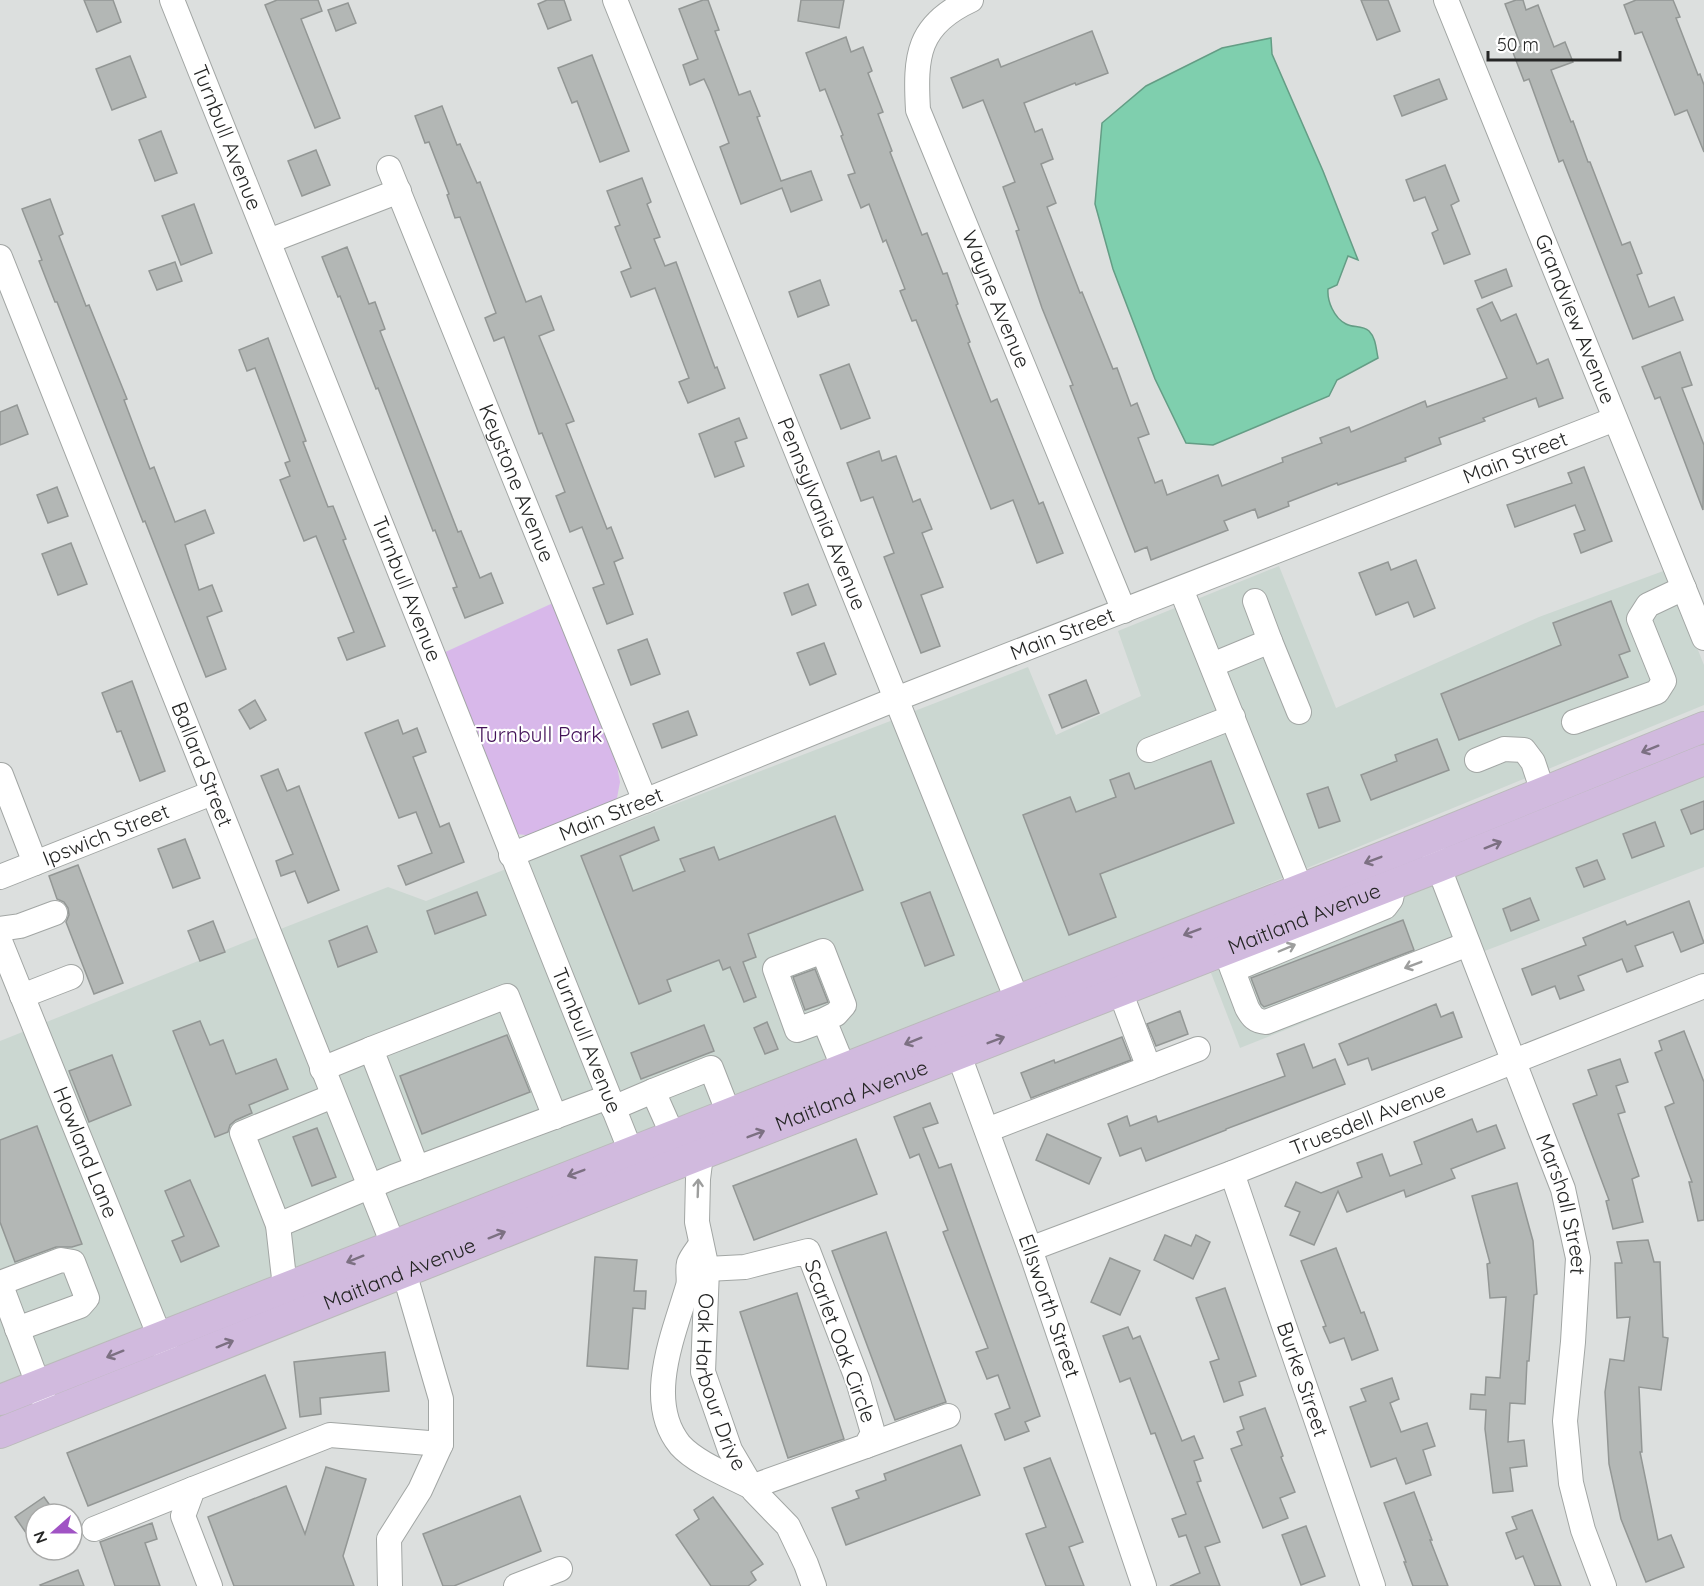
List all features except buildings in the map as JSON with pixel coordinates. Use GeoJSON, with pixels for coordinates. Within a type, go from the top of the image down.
{"type":"FeatureCollection","features":[{"type":"Feature","properties":{"kind":"main road","name":"Maitland Avenue"},"geometry":{"type":"LineString","coordinates":[[0,1400],[392,1245],[636,1165],[701,1155],[953,1041],[1017,1000],[1428,839],[1704,727]]}},
{"type":"Feature","properties":{"kind":"main road","name":"Maitland Avenue"},"geometry":{"type":"LineString","coordinates":[[0,1433],[404,1272],[636,1165],[673,1136],[729,1113],[844,1069],[953,1041],[1028,1027],[1120,991],[1229,960],[1394,884],[1704,760]]}},
{"type":"Feature","properties":{"kind":"street","name":"Turnbull Avenue"},"geometry":{"type":"LineString","coordinates":[[172,0],[636,1165]]}},
{"type":"Feature","properties":{"kind":"street","name":"Pennsylvania Avenue"},"geometry":{"type":"LineString","coordinates":[[615,0],[1028,1027]]}},
{"type":"Feature","properties":{"kind":"street","name":"Wayne Avenue"},"geometry":{"type":"LineString","coordinates":[[971,0],[933,24],[921,48],[916,78],[918,110],[1124,611]]}},
{"type":"Feature","properties":{"kind":"street","name":"Grandview Avenue"},"geometry":{"type":"LineString","coordinates":[[1446,0],[1704,638]]}},
{"type":"Feature","properties":{"kind":"street","name":"Keystone Avenue"},"geometry":{"type":"LineString","coordinates":[[389,168],[645,801]]}},
{"type":"Feature","properties":{"kind":"street"},"geometry":{"type":"LineString","coordinates":[[269,241],[399,191]]}},
{"type":"Feature","properties":{"kind":"street","name":"Ballard Street"},"geometry":{"type":"LineString","coordinates":[[0,257],[404,1272],[441,1399],[441,1444]]}},
{"type":"Feature","properties":{"kind":"street","name":"Main Street"},"geometry":{"type":"LineString","coordinates":[[511,855],[896,699],[1615,418]]}},
{"type":"Feature","properties":{"kind":"street"},"geometry":{"type":"LineString","coordinates":[[1574,722],[1656,692],[1664,681],[1639,620],[1648,605],[1684,588]]}},
{"type":"Feature","properties":{"kind":"street"},"geometry":{"type":"LineString","coordinates":[[1182,589],[1301,889]]}},
{"type":"Feature","properties":{"kind":"street"},"geometry":{"type":"LineString","coordinates":[[1255,601],[1299,712]]}},
{"type":"Feature","properties":{"kind":"street"},"geometry":{"type":"LineString","coordinates":[[1212,665],[1270,641]]}},
{"type":"Feature","properties":{"kind":"street"},"geometry":{"type":"LineString","coordinates":[[1149,750],[1233,717]]}},
{"type":"Feature","properties":{"kind":"street"},"geometry":{"type":"LineString","coordinates":[[1477,760],[1504,749],[1524,750],[1533,762],[1543,792]]}},
{"type":"Feature","properties":{"kind":"street"},"geometry":{"type":"LineString","coordinates":[[0,776],[35,863]]}},
{"type":"Feature","properties":{"kind":"street","name":"Ipswich Street"},"geometry":{"type":"LineString","coordinates":[[0,877],[212,793]]}},
{"type":"Feature","properties":{"kind":"street","name":"Marshall Street"},"geometry":{"type":"LineString","coordinates":[[1428,839],[1563,1189],[1578,1258],[1574,1342],[1565,1421],[1571,1482],[1582,1530],[1604,1586]]}},
{"type":"Feature","properties":{"kind":"street"},"geometry":{"type":"LineString","coordinates":[[0,929],[20,926],[55,913]]}},
{"type":"Feature","properties":{"kind":"street","name":"Howland Lane"},"geometry":{"type":"LineString","coordinates":[[0,941],[171,1365]]}},
{"type":"Feature","properties":{"kind":"street"},"geometry":{"type":"LineString","coordinates":[[1229,960],[1252,1017],[1266,1022],[1468,944]]}},
{"type":"Feature","properties":{"kind":"street"},"geometry":{"type":"LineString","coordinates":[[22,996],[71,977]]}},
{"type":"Feature","properties":{"kind":"street","name":"Truesdell Avenue"},"geometry":{"type":"LineString","coordinates":[[1030,1249],[1232,1173],[1704,986]]}},
{"type":"Feature","properties":{"kind":"street"},"geometry":{"type":"LineString","coordinates":[[1120,991],[1149,1068]]}},
{"type":"Feature","properties":{"kind":"street"},"geometry":{"type":"LineString","coordinates":[[322,1069],[507,996],[555,1116]]}},
{"type":"Feature","properties":{"kind":"street"},"geometry":{"type":"LineString","coordinates":[[824,1020],[844,1069]]}},
{"type":"Feature","properties":{"kind":"street","name":"Ellsworth Street"},"geometry":{"type":"LineString","coordinates":[[953,1041],[1030,1249],[1144,1586]]}},
{"type":"Feature","properties":{"kind":"street"},"geometry":{"type":"LineString","coordinates":[[371,1049],[417,1168]]}},
{"type":"Feature","properties":{"kind":"street"},"geometry":{"type":"LineString","coordinates":[[987,1130],[1198,1049]]}},
{"type":"Feature","properties":{"kind":"street"},"geometry":{"type":"LineString","coordinates":[[278,1225],[417,1168],[555,1116],[653,1091],[711,1068],[729,1113]]}},
{"type":"Feature","properties":{"kind":"street"},"geometry":{"type":"LineString","coordinates":[[653,1091],[673,1136]]}},
{"type":"Feature","properties":{"kind":"street"},"geometry":{"type":"LineString","coordinates":[[285,1287],[278,1225],[242,1133],[333,1096]]}},
{"type":"Feature","properties":{"kind":"street","name":"Oak Harbour Drive"},"geometry":{"type":"LineString","coordinates":[[701,1155],[698,1179],[699,1233],[707,1269],[703,1372],[730,1450],[751,1487],[788,1526],[814,1586]]}},
{"type":"Feature","properties":{"kind":"street","name":"Burke Street"},"geometry":{"type":"LineString","coordinates":[[1232,1173],[1372,1586]]}},
{"type":"Feature","properties":{"kind":"street"},"geometry":{"type":"LineString","coordinates":[[699,1233],[689,1263],[689,1282],[673,1332],[663,1378],[666,1424],[681,1446],[695,1458],[751,1487]]}},
{"type":"Feature","properties":{"kind":"street","name":"Scarlet Oak Circle"},"geometry":{"type":"LineString","coordinates":[[707,1269],[745,1268],[808,1251],[858,1381],[873,1433],[866,1446],[751,1487]]}},
{"type":"Feature","properties":{"kind":"street"},"geometry":{"type":"LineString","coordinates":[[17,1329],[80,1306],[87,1299],[73,1262],[61,1260],[0,1283],[17,1329],[38,1385],[50,1413]]}},
{"type":"Feature","properties":{"kind":"street"},"geometry":{"type":"LineString","coordinates":[[866,1446],[948,1416]]}},
{"type":"Feature","properties":{"kind":"street"},"geometry":{"type":"LineString","coordinates":[[94,1529],[330,1435],[441,1444],[420,1491],[389,1539],[390,1586]]}},
{"type":"Feature","properties":{"kind":"street"},"geometry":{"type":"LineString","coordinates":[[193,1488],[183,1516],[210,1586]]}},
{"type":"Feature","properties":{"kind":"street"},"geometry":{"type":"LineString","coordinates":[[516,1586],[560,1569]]}},
{"type":"Feature","properties":{"kind":"shaded area"},"geometry":{"type":"Polygon","coordinates":[[[1271,38],[1272,54],[1323,171],[1358,260],[1348,256],[1337,285],[1328,289],[1330,304],[1342,321],[1369,331],[1374,340],[1378,358],[1337,380],[1329,396],[1213,445],[1186,443],[1155,379],[1113,269],[1095,204],[1102,123],[1146,86],[1222,48],[1271,38]]]}},
{"type":"Feature","properties":{"kind":"shaded area"},"geometry":{"type":"Polygon","coordinates":[[[1279,566],[1336,708],[1539,617],[1666,570],[1704,665],[1704,705],[1022,985],[912,712],[1028,667],[1056,735],[1141,696],[1118,631],[1279,566]]]}},
{"type":"Feature","properties":{"kind":"shaded area"},"geometry":{"type":"Polygon","coordinates":[[[893,720],[1003,993],[636,1138],[525,862],[893,720]]]}},
{"type":"Feature","properties":{"kind":"shaded area"},"geometry":{"type":"Polygon","coordinates":[[[1704,772],[1704,867],[1482,952],[1452,875],[1704,772]]]}},
{"type":"Feature","properties":{"kind":"shaded area"},"geometry":{"type":"Polygon","coordinates":[[[506,869],[617,1145],[398,1230],[278,930],[388,887],[426,901],[506,869]]]}},
{"type":"Feature","properties":{"kind":"shaded area"},"geometry":{"type":"Polygon","coordinates":[[[1433,882],[1463,959],[1240,1048],[1211,973],[1433,882]]]}},
{"type":"Feature","properties":{"kind":"shaded area"},"geometry":{"type":"Polygon","coordinates":[[[258,937],[379,1238],[164,1321],[44,1023],[258,937]]]}},
{"type":"Feature","properties":{"kind":"shaded area"},"geometry":{"type":"Polygon","coordinates":[[[25,1031],[145,1329],[0,1386],[0,1041],[25,1031]]]}},
{"type":"Feature","properties":{"kind":"green space","name":"Turnbull Park"},"geometry":{"type":"Polygon","coordinates":[[[553,603],[617,766],[620,782],[617,798],[606,806],[537,836],[515,834],[441,654],[553,603]]]}}]}
